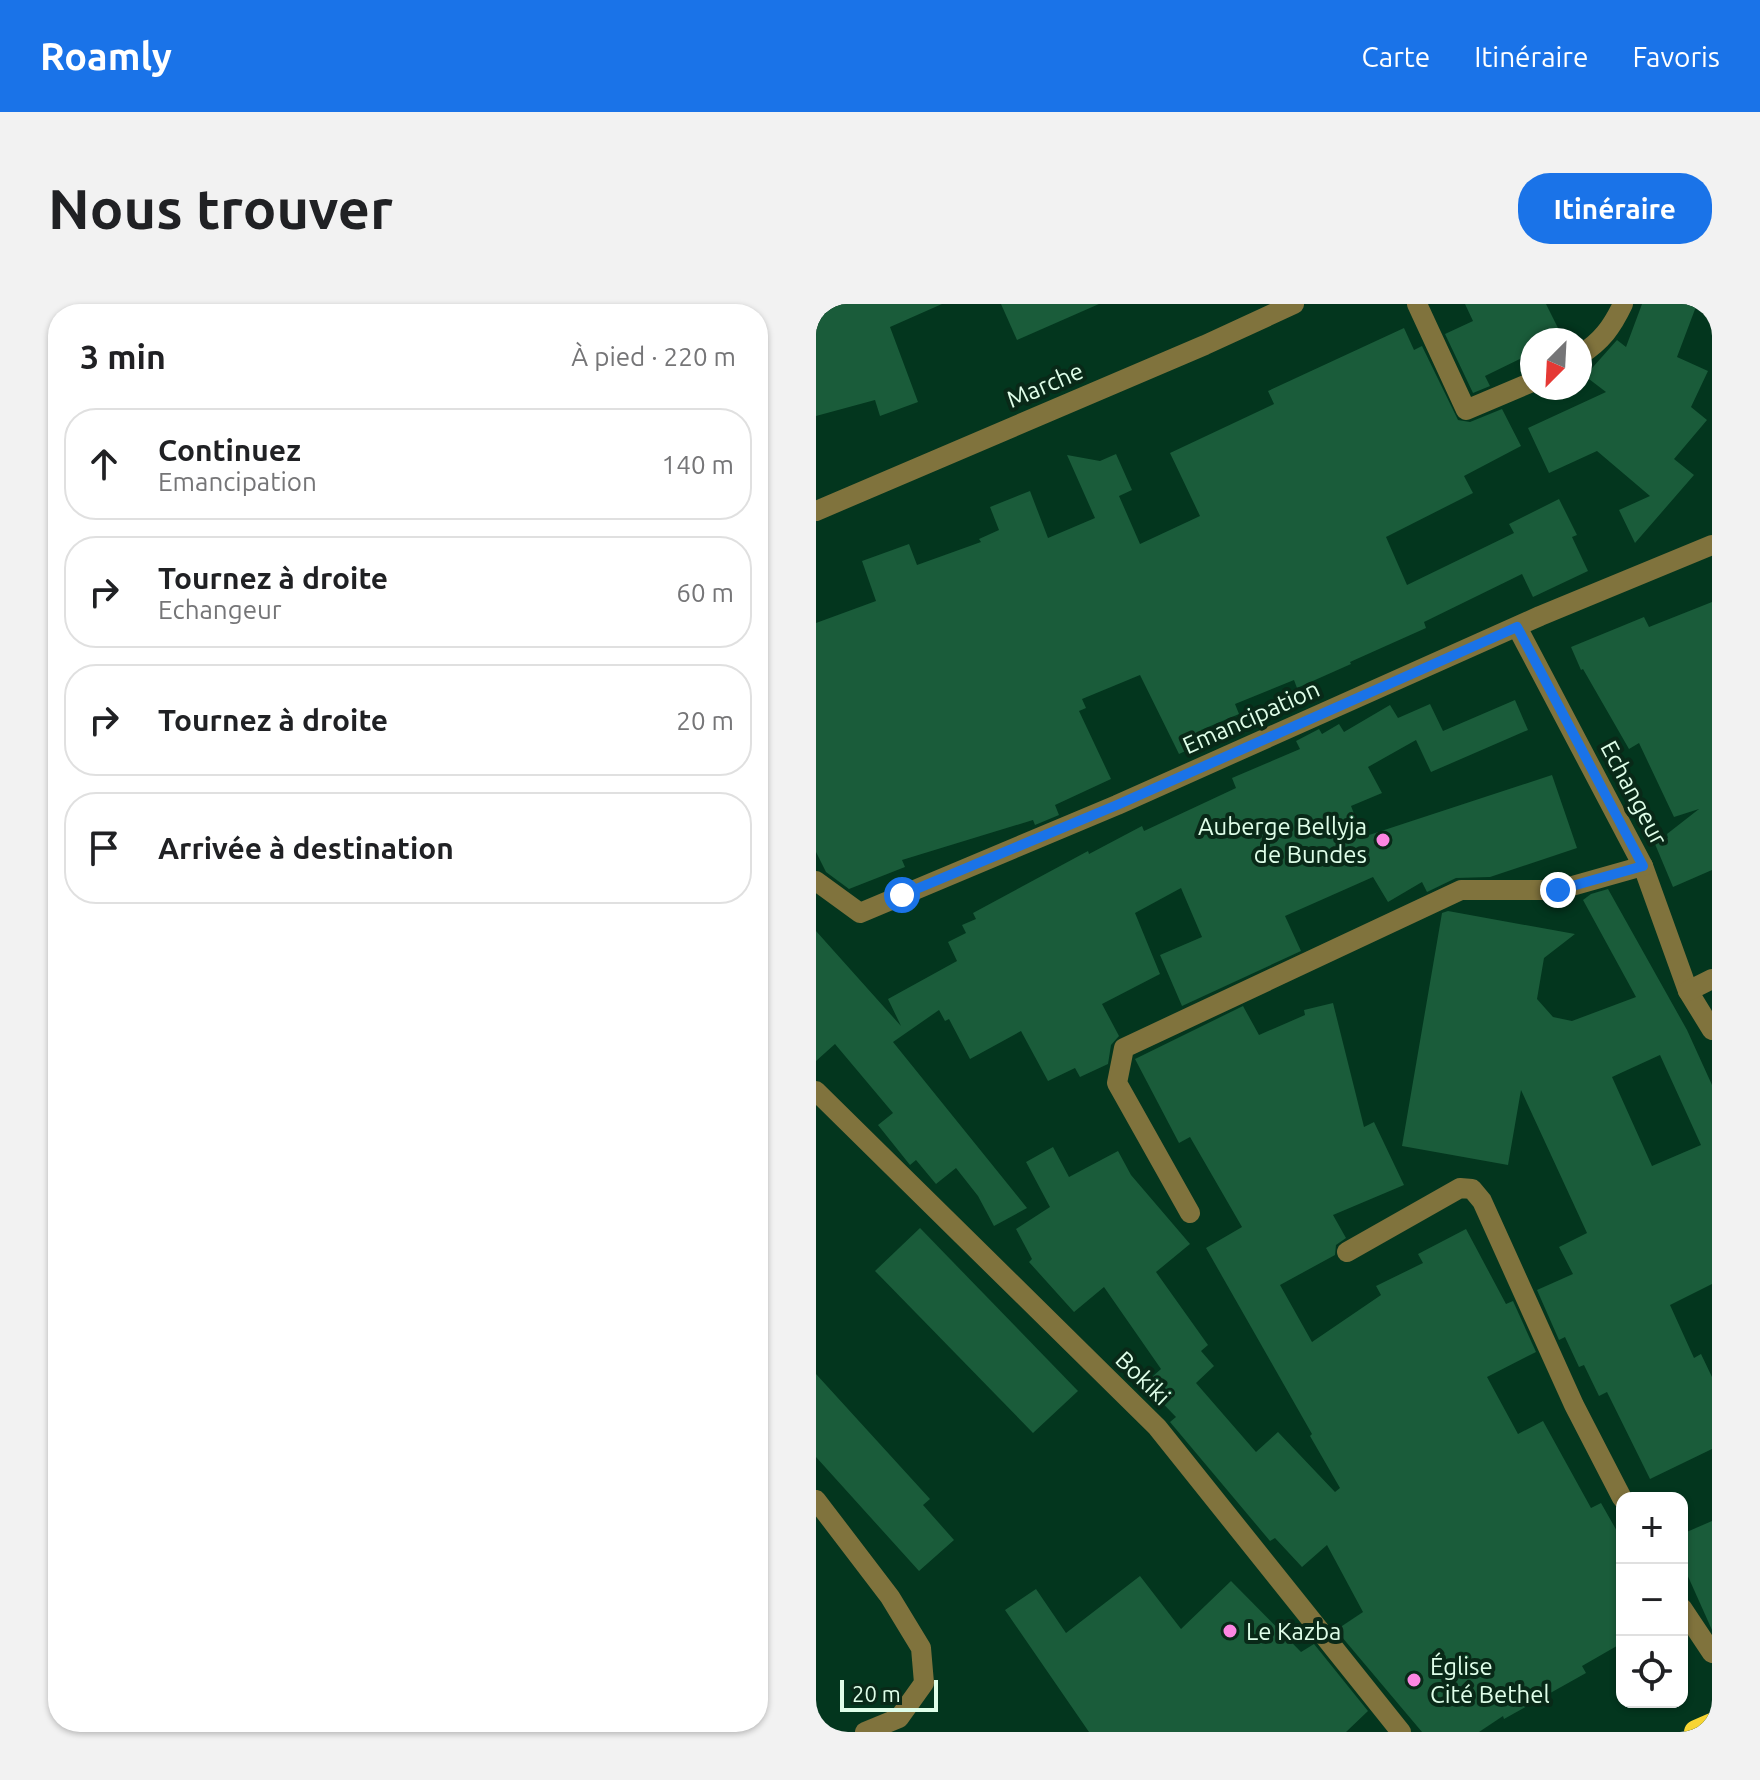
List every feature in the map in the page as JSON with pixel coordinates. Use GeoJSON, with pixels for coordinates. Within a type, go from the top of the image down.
{"type":"FeatureCollection","features":[{"type":"Feature","properties":{"kind":"highway"},"geometry":{"type":"LineString","coordinates":[[1696,1732],[1712,1725]]}},
{"type":"Feature","properties":{"kind":"street","name":"Marche"},"geometry":{"type":"LineString","coordinates":[[816,511],[1294,304]]}},
{"type":"Feature","properties":{"kind":"street"},"geometry":{"type":"LineString","coordinates":[[1417,304],[1466,410],[1520,387]]}},
{"type":"Feature","properties":{"kind":"street"},"geometry":{"type":"LineString","coordinates":[[1592,347],[1613,327],[1623,304]]}},
{"type":"Feature","properties":{"kind":"street","name":"Emancipation"},"geometry":{"type":"LineString","coordinates":[[816,881],[860,913],[1117,805],[1517,627],[1712,545]]}},
{"type":"Feature","properties":{"kind":"street","name":"Echangeur"},"geometry":{"type":"LineString","coordinates":[[1517,627],[1643,866],[1688,991],[1712,1030]]}},
{"type":"Feature","properties":{"kind":"street"},"geometry":{"type":"LineString","coordinates":[[1190,1213],[1117,1083],[1124,1048],[1461,890],[1558,890],[1643,866]]}},
{"type":"Feature","properties":{"kind":"street"},"geometry":{"type":"LineString","coordinates":[[1688,991],[1712,979]]}},
{"type":"Feature","properties":{"kind":"street","name":"Bokiki"},"geometry":{"type":"LineString","coordinates":[[816,1091],[1157,1427],[1401,1732]]}},
{"type":"Feature","properties":{"kind":"street"},"geometry":{"type":"LineString","coordinates":[[1347,1252],[1460,1188],[1472,1189],[1482,1201],[1574,1405],[1619,1492]]}},
{"type":"Feature","properties":{"kind":"street"},"geometry":{"type":"LineString","coordinates":[[816,1500],[890,1597],[921,1648],[924,1683],[899,1718],[865,1732]]}},
{"type":"Feature","properties":{"kind":"street"},"geometry":{"type":"LineString","coordinates":[[1688,1617],[1712,1653]]}},
{"type":"Feature","properties":{"kind":"building"},"geometry":{"type":"Polygon","coordinates":[[[816,304],[942,304],[890,327],[918,402],[880,416],[875,400],[816,416],[816,304]]]}},
{"type":"Feature","properties":{"kind":"building"},"geometry":{"type":"Polygon","coordinates":[[[1001,304],[1099,304],[1017,340],[1001,304]]]}},
{"type":"Feature","properties":{"kind":"building"},"geometry":{"type":"Polygon","coordinates":[[[1465,304],[1546,304],[1558,328],[1520,328],[1520,359],[1485,376],[1490,386],[1473,393],[1445,334],[1473,321],[1465,304]]]}},
{"type":"Feature","properties":{"kind":"building"},"geometry":{"type":"Polygon","coordinates":[[[1642,304],[1697,304],[1677,357],[1708,371],[1691,407],[1707,420],[1674,459],[1694,475],[1635,543],[1619,510],[1650,496],[1597,451],[1549,473],[1528,428],[1606,392],[1592,381],[1592,368],[1617,340],[1626,347],[1642,304]]]}},
{"type":"Feature","properties":{"kind":"building"},"geometry":{"type":"Polygon","coordinates":[[[1404,328],[1414,350],[1422,346],[1458,420],[1470,422],[1502,409],[1521,446],[1464,476],[1473,493],[1386,537],[1407,585],[1514,533],[1509,524],[1559,499],[1577,535],[1572,537],[1588,571],[1533,597],[1522,574],[1424,622],[1426,628],[1351,664],[1297,688],[1294,680],[1235,704],[1239,714],[1201,730],[1207,741],[1179,754],[1140,675],[1082,699],[1086,708],[1079,711],[1111,779],[1055,805],[1059,815],[1035,825],[1033,820],[902,860],[905,867],[849,889],[826,872],[816,852],[816,623],[876,601],[862,561],[909,544],[917,565],[981,542],[979,539],[999,530],[990,507],[1030,491],[1048,538],[1095,518],[1067,455],[1100,461],[1116,454],[1132,490],[1119,496],[1140,544],[1200,516],[1170,453],[1274,404],[1268,391],[1404,328]]]}},
{"type":"Feature","properties":{"kind":"building"},"geometry":{"type":"Polygon","coordinates":[[[1712,602],[1712,870],[1673,887],[1655,844],[1668,838],[1667,834],[1699,809],[1674,817],[1639,743],[1629,749],[1581,670],[1571,647],[1644,617],[1649,627],[1712,602]]]}},
{"type":"Feature","properties":{"kind":"building"},"geometry":{"type":"Polygon","coordinates":[[[1515,700],[1528,730],[1431,772],[1416,740],[1368,767],[1382,793],[1351,806],[1363,837],[1552,775],[1577,848],[1490,877],[1456,878],[1427,892],[1422,882],[1388,902],[1373,877],[1285,916],[1301,951],[1182,1006],[1160,955],[1202,937],[1181,888],[1135,913],[1160,974],[1102,1004],[1119,1036],[1111,1045],[1108,1064],[1080,1077],[1075,1068],[1048,1081],[1021,1031],[970,1059],[949,1019],[945,1021],[939,1010],[893,1042],[1027,1208],[994,1226],[978,1196],[956,1168],[936,1184],[916,1160],[910,1165],[878,1125],[893,1113],[835,1044],[816,1061],[816,931],[901,1026],[888,999],[957,961],[948,942],[966,933],[962,925],[976,919],[973,913],[1088,851],[1089,854],[1142,826],[1144,831],[1236,788],[1232,778],[1300,749],[1296,741],[1319,729],[1322,734],[1339,724],[1344,732],[1390,705],[1398,718],[1430,704],[1443,731],[1515,700]]]}},
{"type":"Feature","properties":{"kind":"building"},"geometry":{"type":"Polygon","coordinates":[[[1608,889],[1687,1030],[1712,1085],[1712,1284],[1670,1305],[1694,1358],[1701,1354],[1712,1377],[1712,1449],[1650,1479],[1607,1392],[1599,1396],[1584,1365],[1579,1367],[1565,1337],[1559,1340],[1537,1290],[1573,1274],[1559,1247],[1587,1233],[1521,1090],[1508,1165],[1402,1146],[1442,913],[1448,911],[1575,934],[1544,958],[1537,999],[1553,1017],[1572,1021],[1636,997],[1583,900],[1608,889]],[[1660,1055],[1612,1077],[1652,1166],[1701,1145],[1660,1055]]]}},
{"type":"Feature","properties":{"kind":"building"},"geometry":{"type":"Polygon","coordinates":[[[1333,1003],[1364,1127],[1374,1122],[1404,1185],[1333,1215],[1346,1238],[1336,1245],[1335,1255],[1280,1285],[1312,1342],[1381,1295],[1376,1286],[1423,1263],[1418,1254],[1466,1229],[1506,1304],[1513,1301],[1536,1352],[1487,1377],[1518,1434],[1543,1421],[1591,1508],[1601,1503],[1616,1529],[1616,1646],[1582,1666],[1586,1673],[1504,1719],[1503,1716],[1479,1732],[1422,1732],[1336,1630],[1363,1612],[1327,1545],[1302,1567],[1275,1538],[1270,1541],[1170,1422],[1176,1417],[1144,1384],[1161,1369],[1104,1287],[1074,1312],[1029,1262],[1032,1259],[1016,1229],[1050,1207],[1026,1162],[1053,1147],[1069,1177],[1118,1151],[1131,1175],[1190,1244],[1156,1272],[1208,1345],[1201,1351],[1214,1366],[1196,1383],[1256,1452],[1278,1432],[1335,1492],[1340,1488],[1310,1436],[1312,1434],[1206,1248],[1242,1227],[1190,1137],[1179,1143],[1135,1059],[1243,1006],[1259,1035],[1305,1015],[1304,1010],[1333,1003]]]}},
{"type":"Feature","properties":{"kind":"building"},"geometry":{"type":"Polygon","coordinates":[[[920,1228],[1078,1391],[1033,1433],[875,1271],[920,1228]]]}},
{"type":"Feature","properties":{"kind":"building"},"geometry":{"type":"Polygon","coordinates":[[[816,1374],[930,1499],[923,1505],[954,1540],[919,1571],[816,1457],[816,1374]]]}},
{"type":"Feature","properties":{"kind":"building"},"geometry":{"type":"Polygon","coordinates":[[[1712,1521],[1712,1630],[1688,1576],[1688,1531],[1712,1521]]]}},
{"type":"Feature","properties":{"kind":"building"},"geometry":{"type":"Polygon","coordinates":[[[1140,1576],[1181,1629],[1231,1581],[1301,1652],[1314,1644],[1368,1711],[1346,1732],[1089,1732],[1005,1610],[1036,1589],[1066,1633],[1140,1576]]]}},
{"type":"Feature","properties":{"kind":"place","name":"Auberge Bellyja de Bundes"},"geometry":{"type":"Point","coordinates":[1383,840]}},
{"type":"Feature","properties":{"kind":"place","name":"Le Kazba"},"geometry":{"type":"Point","coordinates":[1230,1631]}},
{"type":"Feature","properties":{"kind":"place","name":"Église Cité Bethel"},"geometry":{"type":"Point","coordinates":[1414,1680]}},
{"type":"Feature","properties":{"kind":"route"},"geometry":{"type":"LineString","coordinates":[[902,895],[1117,805],[1517,627],[1643,866],[1558,890]]}}]}
